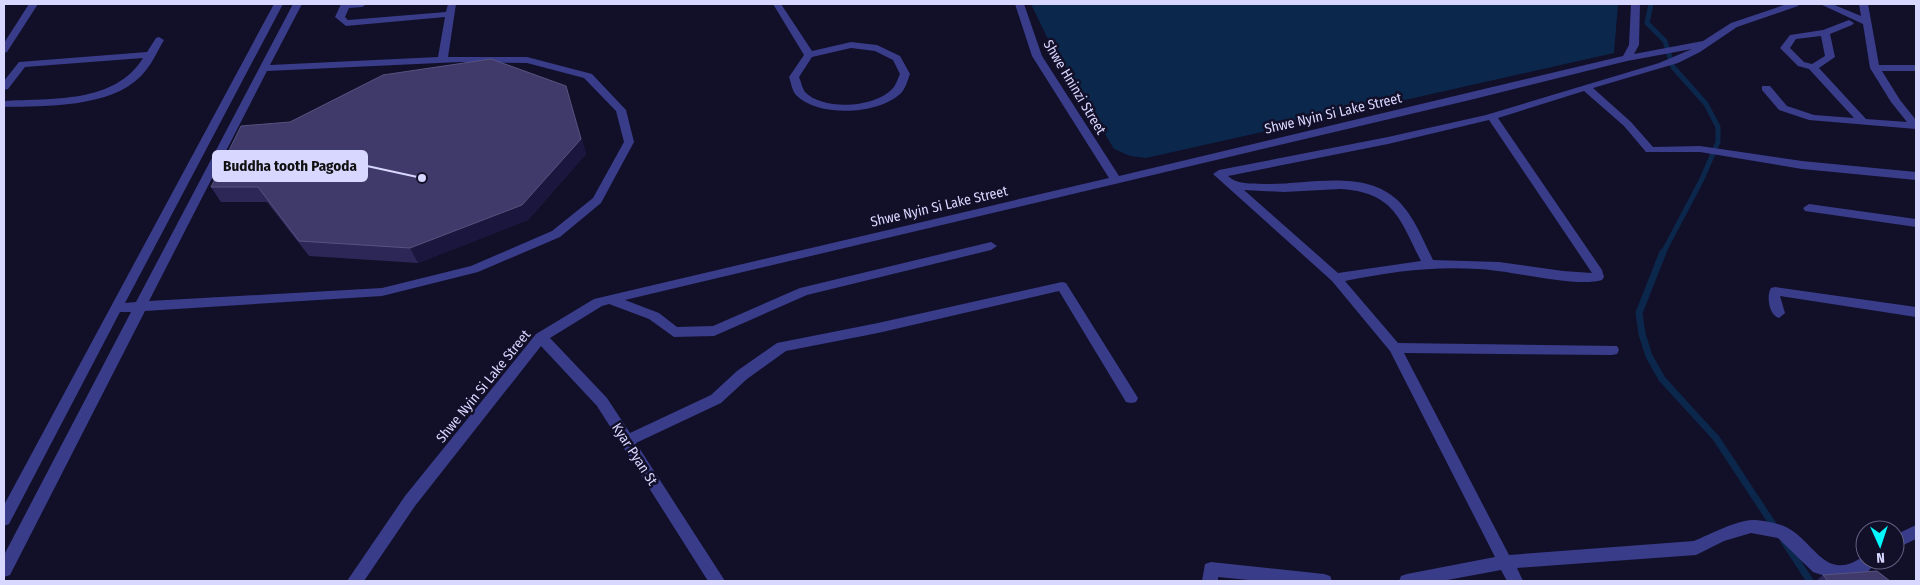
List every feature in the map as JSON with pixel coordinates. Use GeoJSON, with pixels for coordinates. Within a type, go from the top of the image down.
{"type":"FeatureCollection","features":[{"type":"Feature","properties":{"kind":"street"},"geometry":{"type":"LineString","coordinates":[[4,50],[33,4]]}},
{"type":"Feature","properties":{"kind":"street"},"geometry":{"type":"LineString","coordinates":[[4,519],[278,4]]}},
{"type":"Feature","properties":{"kind":"street"},"geometry":{"type":"LineString","coordinates":[[4,570],[139,306],[266,68],[297,4]]}},
{"type":"Feature","properties":{"kind":"street"},"geometry":{"type":"LineString","coordinates":[[362,4],[346,4],[340,17],[346,23],[450,14]]}},
{"type":"Feature","properties":{"kind":"street"},"geometry":{"type":"LineString","coordinates":[[443,59],[452,4]]}},
{"type":"Feature","properties":{"kind":"street"},"geometry":{"type":"LineString","coordinates":[[777,4],[809,55]]}},
{"type":"Feature","properties":{"kind":"street","name":"Shwe Hninzi Street"},"geometry":{"type":"LineString","coordinates":[[1019,4],[1037,56],[1116,180]]}},
{"type":"Feature","properties":{"kind":"street"},"geometry":{"type":"LineString","coordinates":[[1627,58],[1634,45],[1635,4]]}},
{"type":"Feature","properties":{"kind":"street"},"geometry":{"type":"LineString","coordinates":[[1514,581],[1394,348],[1336,278],[1234,186],[1218,174],[1378,142],[1491,116],[1681,59],[1692,54],[1734,25],[1795,4]]}},
{"type":"Feature","properties":{"kind":"street"},"geometry":{"type":"LineString","coordinates":[[1825,4],[1867,22]]}},
{"type":"Feature","properties":{"kind":"street"},"geometry":{"type":"LineString","coordinates":[[1864,4],[1874,68],[1896,102],[1916,126]]}},
{"type":"Feature","properties":{"kind":"street"},"geometry":{"type":"LineString","coordinates":[[1849,23],[1825,32],[1793,37],[1784,48],[1801,64],[1813,67],[1864,122]]}},
{"type":"Feature","properties":{"kind":"street"},"geometry":{"type":"LineString","coordinates":[[1813,67],[1830,57],[1825,32]]}},
{"type":"Feature","properties":{"kind":"street"},"geometry":{"type":"LineString","coordinates":[[4,104],[92,96],[114,91],[137,75],[159,40]]}},
{"type":"Feature","properties":{"kind":"street","name":"Shwe Nyin Si Lake Street"},"geometry":{"type":"LineString","coordinates":[[354,581],[410,501],[541,337],[598,302],[1627,58],[1706,43]]}},
{"type":"Feature","properties":{"kind":"street"},"geometry":{"type":"LineString","coordinates":[[851,45],[878,48],[897,58],[905,74],[898,90],[878,103],[849,108],[820,105],[800,93],[794,77],[809,55],[851,45]]}},
{"type":"Feature","properties":{"kind":"street"},"geometry":{"type":"LineString","coordinates":[[4,87],[22,64],[150,55]]}},
{"type":"Feature","properties":{"kind":"street"},"geometry":{"type":"LineString","coordinates":[[117,308],[382,292],[474,269],[556,234],[597,200],[629,142],[621,110],[588,76],[527,60],[443,59],[266,68]]}},
{"type":"Feature","properties":{"kind":"street"},"geometry":{"type":"LineString","coordinates":[[1874,68],[1916,68]]}},
{"type":"Feature","properties":{"kind":"street"},"geometry":{"type":"LineString","coordinates":[[1585,87],[1640,136],[1650,150],[1700,149],[1802,166],[1916,176]]}},
{"type":"Feature","properties":{"kind":"street"},"geometry":{"type":"LineString","coordinates":[[1766,88],[1783,108],[1813,118],[1916,126]]}},
{"type":"Feature","properties":{"kind":"street"},"geometry":{"type":"LineString","coordinates":[[1336,278],[1387,268],[1429,264],[1500,266],[1598,277],[1598,273],[1491,116]]}},
{"type":"Feature","properties":{"kind":"street"},"geometry":{"type":"LineString","coordinates":[[1234,186],[1284,188],[1343,185],[1366,189],[1384,195],[1393,202],[1429,264]]}},
{"type":"Feature","properties":{"kind":"street"},"geometry":{"type":"LineString","coordinates":[[1809,208],[1916,223]]}},
{"type":"Feature","properties":{"kind":"street"},"geometry":{"type":"LineString","coordinates":[[608,299],[654,316],[674,332],[714,331],[804,291],[991,246]]}},
{"type":"Feature","properties":{"kind":"street"},"geometry":{"type":"LineString","coordinates":[[627,441],[716,399],[742,376],[782,346],[878,328],[1062,286],[1131,398]]}},
{"type":"Feature","properties":{"kind":"street"},"geometry":{"type":"LineString","coordinates":[[1780,313],[1774,296],[1775,291],[1916,312]]}},
{"type":"Feature","properties":{"kind":"street","name":"Kyar Pyan St"},"geometry":{"type":"LineString","coordinates":[[541,337],[602,402],[717,581]]}},
{"type":"Feature","properties":{"kind":"street"},"geometry":{"type":"LineString","coordinates":[[1394,348],[1612,350]]}},
{"type":"Feature","properties":{"kind":"street"},"geometry":{"type":"LineString","coordinates":[[1407,581],[1504,562],[1696,548],[1751,526],[1782,532],[1819,567],[1837,573],[1860,570]]}},
{"type":"Feature","properties":{"kind":"street"},"geometry":{"type":"LineString","coordinates":[[1210,581],[1211,569],[1324,581]]}},
{"type":"Feature","properties":{"kind":"water"},"geometry":{"type":"Polygon","coordinates":[[[1031,4],[1618,4],[1614,53],[1146,158],[1130,156],[1114,149],[1047,37],[1031,4]]]}},
{"type":"Feature","properties":{"kind":"building"},"geometry":{"type":"Polygon","coordinates":[[[491,59],[566,86],[581,139],[522,205],[410,248],[299,241],[258,187],[211,187],[241,126],[290,122],[383,75],[491,59]]]}},
{"type":"Feature","properties":{"kind":"building"},"geometry":{"type":"Polygon","coordinates":[[[1877,571],[1890,581],[1828,581],[1823,575],[1877,571]]]}},
{"type":"Feature","properties":{"kind":"waterway"},"geometry":{"type":"LineString","coordinates":[[1651,4],[1647,23],[1665,41],[1673,67],[1706,104],[1718,127],[1718,142],[1702,179],[1663,253]]}},
{"type":"Feature","properties":{"kind":"waterway"},"geometry":{"type":"LineString","coordinates":[[1663,252],[1639,313],[1642,334],[1649,356],[1662,379],[1716,438],[1776,529]]}},
{"type":"Feature","properties":{"kind":"waterway"},"geometry":{"type":"LineString","coordinates":[[1784,541],[1810,581]]}},
{"type":"Feature","properties":{"kind":"place","name":"Buddha tooth Pagoda"},"geometry":{"type":"Point","coordinates":[422,178]}}]}
